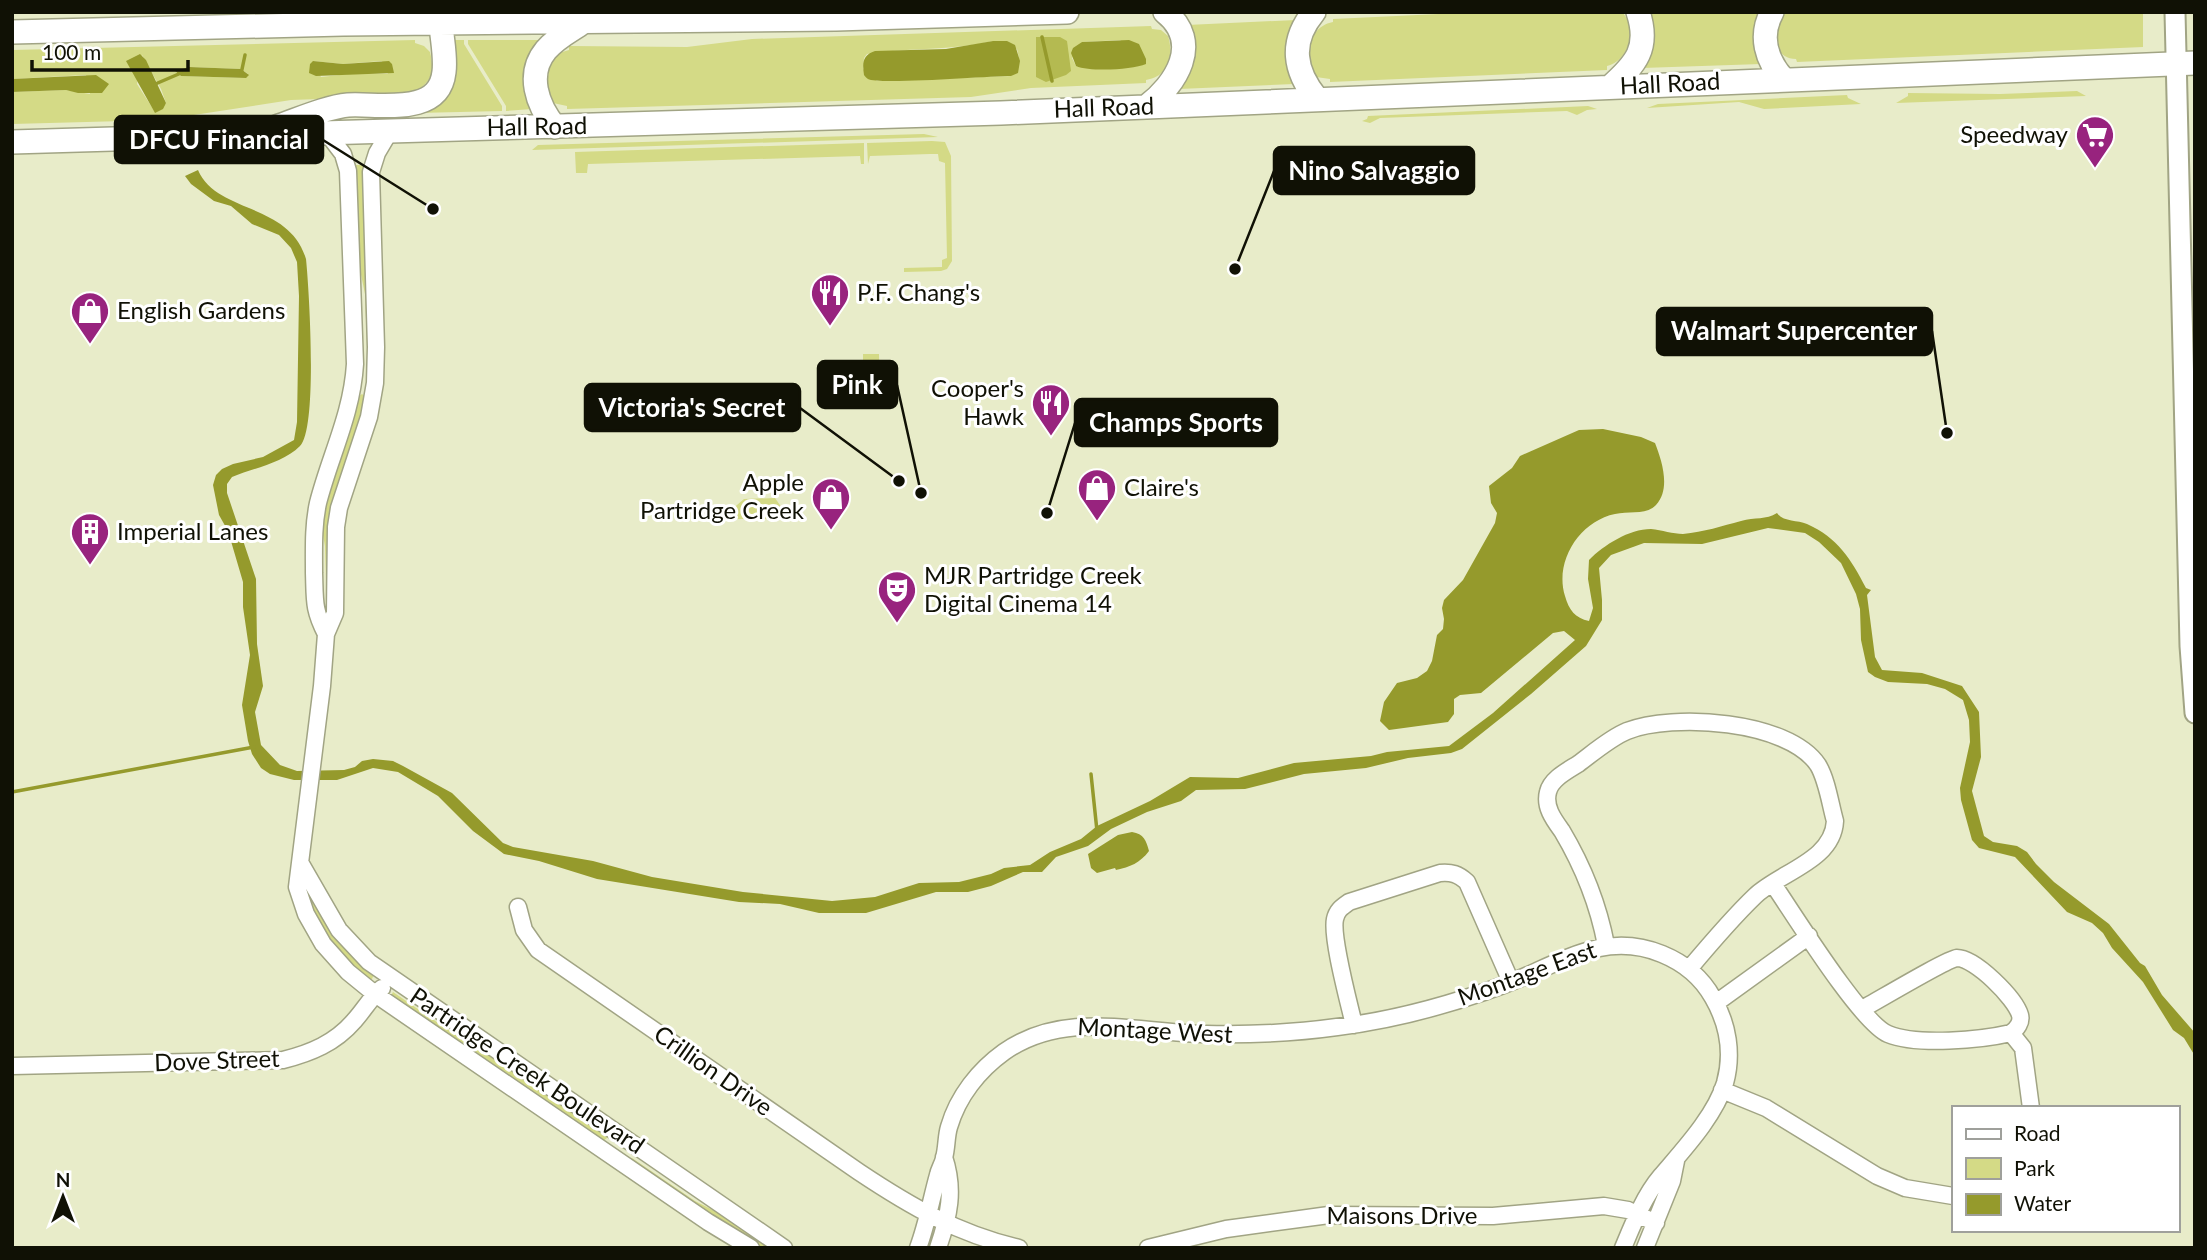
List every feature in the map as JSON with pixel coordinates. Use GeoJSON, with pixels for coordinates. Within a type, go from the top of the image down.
{"type":"FeatureCollection","features":[{"type":"Feature","properties":{"kind":"highway"},"geometry":{"type":"LineString","coordinates":[[12,32],[203,20],[440,18],[584,23],[1067,12]]}},
{"type":"Feature","properties":{"kind":"highway"},"geometry":{"type":"LineString","coordinates":[[1146,107],[1175,79],[1182,61],[1179,31],[1165,12]]}},
{"type":"Feature","properties":{"kind":"highway"},"geometry":{"type":"LineString","coordinates":[[1314,12],[1299,37],[1298,57],[1302,77],[1317,99]]}},
{"type":"Feature","properties":{"kind":"highway"},"geometry":{"type":"LineString","coordinates":[[1610,87],[1629,70],[1640,54],[1642,33],[1638,12]]}},
{"type":"Feature","properties":{"kind":"highway"},"geometry":{"type":"LineString","coordinates":[[1772,12],[1766,26],[1766,47],[1772,65],[1784,80]]}},
{"type":"Feature","properties":{"kind":"highway"},"geometry":{"type":"LineString","coordinates":[[253,134],[344,105],[422,102],[438,90],[444,71],[440,18]]}},
{"type":"Feature","properties":{"kind":"highway"},"geometry":{"type":"LineString","coordinates":[[555,127],[537,95],[536,70],[540,58],[550,46],[584,23]]}},
{"type":"Feature","properties":{"kind":"highway","name":"Hall Road"},"geometry":{"type":"LineString","coordinates":[[12,142],[1146,107],[2185,63]]}},
{"type":"Feature","properties":{"kind":"main road"},"geometry":{"type":"LineString","coordinates":[[2175,12],[2185,63],[2190,646],[2195,713]]}},
{"type":"Feature","properties":{"kind":"street","name":"Partridge Creek Boulevard"},"geometry":{"type":"LineString","coordinates":[[390,131],[377,153],[371,172],[376,347],[374,396],[366,430],[340,508],[335,547],[335,613],[326,634],[298,887],[313,929],[333,957],[375,994],[751,1248]]}},
{"type":"Feature","properties":{"kind":"street","name":"Partridge Creek Boulevard"},"geometry":{"type":"LineString","coordinates":[[326,634],[315,612],[314,527],[321,493],[347,418],[355,364],[348,171],[343,154],[327,133]]}},
{"type":"Feature","properties":{"kind":"street"},"geometry":{"type":"LineString","coordinates":[[1606,945],[1602,921],[1589,880],[1550,814],[1547,794],[1554,781],[1626,731],[1650,725],[1718,722],[1775,734],[1807,754],[1818,765],[1835,821],[1835,830],[1831,840],[1818,853],[1758,893],[1717,935],[1689,969]]}},
{"type":"Feature","properties":{"kind":"street","name":"Partridge Creek Boulevard"},"geometry":{"type":"LineString","coordinates":[[302,864],[339,930],[358,953],[784,1248]]}},
{"type":"Feature","properties":{"kind":"street"},"geometry":{"type":"LineString","coordinates":[[1354,1025],[1335,932],[1336,915],[1341,907],[1349,902],[1440,873],[1459,875],[1467,882],[1511,982]]}},
{"type":"Feature","properties":{"kind":"street"},"geometry":{"type":"LineString","coordinates":[[1773,884],[1862,1009],[1885,1033],[1901,1038],[1953,1040],[2011,1033],[2020,1021],[2020,1015],[2012,1002],[1989,976],[1971,962],[1957,958],[1862,1009]]}},
{"type":"Feature","properties":{"kind":"street","name":"Crillion Drive"},"geometry":{"type":"LineString","coordinates":[[518,907],[527,936],[546,957],[859,1172],[929,1216]]}},
{"type":"Feature","properties":{"kind":"street"},"geometry":{"type":"LineString","coordinates":[[1716,1003],[1809,936]]}},
{"type":"Feature","properties":{"kind":"street","name":"Montage East"},"geometry":{"type":"LineString","coordinates":[[1354,1025],[1429,1009],[1511,982],[1575,953],[1606,945],[1637,946],[1652,950],[1689,969],[1703,983],[1716,1003],[1726,1029],[1728,1064],[1722,1090],[1713,1110],[1676,1161],[1660,1176],[1638,1214],[1623,1248]]}},
{"type":"Feature","properties":{"kind":"street","name":"Dove Street"},"geometry":{"type":"LineString","coordinates":[[12,1066],[283,1060],[312,1052],[333,1040],[354,1022],[375,994],[392,979]]}},
{"type":"Feature","properties":{"kind":"street","name":"Montage West"},"geometry":{"type":"LineString","coordinates":[[918,1248],[929,1216],[953,1116],[981,1071],[1006,1050],[1042,1032],[1083,1026],[1181,1033],[1264,1034],[1354,1025]]}},
{"type":"Feature","properties":{"kind":"street"},"geometry":{"type":"LineString","coordinates":[[2011,1033],[2023,1048],[2031,1106]]}},
{"type":"Feature","properties":{"kind":"street"},"geometry":{"type":"LineString","coordinates":[[1722,1090],[1766,1108],[1877,1177],[1905,1188],[1952,1196]]}},
{"type":"Feature","properties":{"kind":"street","name":"Montage West"},"geometry":{"type":"LineString","coordinates":[[938,1248],[946,1224],[951,1193],[950,1176],[944,1157]]}},
{"type":"Feature","properties":{"kind":"street","name":"Montage East"},"geometry":{"type":"LineString","coordinates":[[1645,1248],[1672,1181],[1676,1161]]}},
{"type":"Feature","properties":{"kind":"street","name":"Maisons Drive"},"geometry":{"type":"LineString","coordinates":[[1148,1248],[1249,1224],[1329,1215],[1493,1216],[1590,1206],[1616,1207],[1656,1223]]}},
{"type":"Feature","properties":{"kind":"street"},"geometry":{"type":"LineString","coordinates":[[929,1216],[980,1238],[1019,1248]]}},
{"type":"Feature","properties":{"kind":"green space"},"geometry":{"type":"Polygon","coordinates":[[[1481,12],[1622,12],[1630,27],[1629,44],[1621,58],[1607,66],[1607,70],[1330,82],[1330,79],[1316,77],[1308,62],[1309,45],[1313,37],[1318,30],[1333,22],[1333,19],[1481,12]]]}},
{"type":"Feature","properties":{"kind":"green space"},"geometry":{"type":"Polygon","coordinates":[[[1647,12],[1762,12],[1761,64],[1642,68],[1647,12]]]}},
{"type":"Feature","properties":{"kind":"green space"},"geometry":{"type":"Polygon","coordinates":[[[1787,12],[2143,12],[2143,47],[1797,62],[1796,59],[1781,53],[1775,40],[1781,18],[1787,12]]]}},
{"type":"Feature","properties":{"kind":"green space"},"geometry":{"type":"Polygon","coordinates":[[[1296,20],[1294,84],[1179,89],[1187,25],[1296,20]]]}},
{"type":"Feature","properties":{"kind":"green space"},"geometry":{"type":"Polygon","coordinates":[[[1151,26],[1168,36],[1170,57],[1165,70],[1146,80],[1146,83],[1031,88],[971,97],[567,109],[567,106],[553,103],[547,92],[549,63],[559,53],[569,50],[569,46],[687,47],[752,39],[1151,26]],[[1121,40],[1082,42],[1072,58],[1076,66],[1104,68],[1121,40]],[[993,41],[867,54],[863,69],[877,81],[1011,76],[1019,58],[1017,49],[993,41]]]}},
{"type":"Feature","properties":{"kind":"green space"},"geometry":{"type":"Polygon","coordinates":[[[1036,37],[1060,37],[1067,41],[1071,71],[1046,82],[1036,77],[1036,37]]]}},
{"type":"Feature","properties":{"kind":"green space"},"geometry":{"type":"Polygon","coordinates":[[[415,40],[415,43],[430,52],[432,68],[426,84],[407,96],[291,100],[161,120],[12,124],[12,92],[66,90],[90,94],[86,75],[12,79],[12,50],[415,40]],[[142,55],[137,84],[155,112],[166,103],[142,55]],[[313,61],[321,77],[358,73],[388,74],[382,61],[343,64],[313,61]],[[189,67],[175,71],[181,76],[245,78],[248,74],[241,69],[189,67]]]}},
{"type":"Feature","properties":{"kind":"green space"},"geometry":{"type":"Polygon","coordinates":[[[453,40],[464,40],[502,106],[502,111],[417,113],[453,40]]]}},
{"type":"Feature","properties":{"kind":"green space"},"geometry":{"type":"Polygon","coordinates":[[[468,40],[541,40],[532,109],[506,111],[506,106],[468,40]]]}},
{"type":"Feature","properties":{"kind":"green space"},"geometry":{"type":"Polygon","coordinates":[[[2077,91],[2086,96],[1896,103],[1908,96],[1908,93],[2077,91]]]}},
{"type":"Feature","properties":{"kind":"green space"},"geometry":{"type":"Polygon","coordinates":[[[1847,95],[1861,104],[1764,109],[1739,102],[1647,108],[1658,104],[1847,95]]]}},
{"type":"Feature","properties":{"kind":"green space"},"geometry":{"type":"Polygon","coordinates":[[[1588,106],[1597,109],[1577,115],[1567,111],[1380,118],[1370,123],[1362,121],[1368,116],[1588,106]]]}},
{"type":"Feature","properties":{"kind":"green space"},"geometry":{"type":"Polygon","coordinates":[[[924,134],[938,137],[532,150],[538,145],[924,134]]]}},
{"type":"Feature","properties":{"kind":"green space"},"geometry":{"type":"Polygon","coordinates":[[[945,142],[951,156],[952,261],[947,269],[941,271],[904,272],[904,268],[942,267],[942,260],[947,258],[945,163],[939,161],[938,154],[930,154],[870,156],[868,164],[867,143],[945,142]]]}},
{"type":"Feature","properties":{"kind":"green space"},"geometry":{"type":"Polygon","coordinates":[[[864,143],[864,164],[861,164],[860,156],[588,164],[587,173],[576,173],[575,152],[864,143]]]}},
{"type":"Feature","properties":{"kind":"green space"},"geometry":{"type":"Polygon","coordinates":[[[354,165],[364,165],[369,350],[365,294],[358,260],[354,165]]]}},
{"type":"Feature","properties":{"kind":"green space"},"geometry":{"type":"Polygon","coordinates":[[[863,354],[879,354],[880,392],[863,392],[863,354]]]}},
{"type":"Feature","properties":{"kind":"green space"},"geometry":{"type":"Polygon","coordinates":[[[362,394],[366,397],[327,614],[325,546],[321,524],[323,508],[358,397],[362,394]]]}},
{"type":"Feature","properties":{"kind":"green space"},"geometry":{"type":"Polygon","coordinates":[[[775,498],[782,508],[766,519],[730,519],[730,511],[744,499],[775,498]]]}},
{"type":"Feature","properties":{"kind":"green space"},"geometry":{"type":"Polygon","coordinates":[[[304,885],[374,974],[372,979],[366,979],[336,950],[314,918],[304,885]]]}},
{"type":"Feature","properties":{"kind":"green space"},"geometry":{"type":"Polygon","coordinates":[[[393,992],[466,1042],[508,1064],[607,1135],[607,1138],[603,1141],[391,996],[393,992]]]}},
{"type":"Feature","properties":{"kind":"green space"},"geometry":{"type":"Polygon","coordinates":[[[630,1159],[695,1201],[738,1223],[774,1248],[763,1248],[735,1231],[630,1159]]]}},
{"type":"Feature","properties":{"kind":"water"},"geometry":{"type":"Polygon","coordinates":[[[1129,40],[1139,44],[1146,64],[1111,70],[1082,68],[1076,66],[1071,53],[1073,48],[1082,42],[1129,40]]]}},
{"type":"Feature","properties":{"kind":"water"},"geometry":{"type":"Polygon","coordinates":[[[1007,41],[1015,45],[1020,61],[1018,73],[1011,76],[891,81],[876,81],[864,75],[864,60],[875,51],[946,49],[1007,41]]]}},
{"type":"Feature","properties":{"kind":"water"},"geometry":{"type":"Polygon","coordinates":[[[140,54],[146,60],[166,103],[163,109],[155,113],[126,61],[140,54]]]}},
{"type":"Feature","properties":{"kind":"water"},"geometry":{"type":"Polygon","coordinates":[[[313,61],[343,64],[389,61],[394,73],[316,76],[309,73],[313,61]]]}},
{"type":"Feature","properties":{"kind":"water"},"geometry":{"type":"Polygon","coordinates":[[[189,67],[241,69],[249,75],[246,78],[181,76],[175,71],[189,67]]]}},
{"type":"Feature","properties":{"kind":"water"},"geometry":{"type":"Polygon","coordinates":[[[96,75],[109,84],[102,93],[66,90],[12,92],[12,79],[96,75]]]}},
{"type":"Feature","properties":{"kind":"water"},"geometry":{"type":"Polygon","coordinates":[[[198,170],[207,184],[220,194],[285,227],[297,241],[306,259],[311,387],[306,434],[300,446],[293,452],[277,461],[232,477],[227,484],[227,493],[256,579],[257,644],[263,686],[255,712],[261,745],[280,765],[297,771],[344,770],[355,767],[362,761],[393,761],[452,793],[503,843],[513,847],[593,861],[652,877],[743,892],[832,901],[875,897],[919,883],[959,882],[1004,868],[1030,865],[1190,777],[1238,778],[1294,763],[1449,746],[1493,713],[1575,640],[1564,631],[1553,633],[1481,693],[1460,695],[1454,699],[1454,714],[1448,722],[1389,730],[1380,721],[1384,702],[1397,683],[1417,678],[1427,671],[1432,661],[1437,635],[1443,629],[1444,600],[1463,580],[1495,523],[1497,513],[1491,503],[1489,486],[1512,468],[1520,456],[1579,430],[1603,429],[1641,437],[1655,443],[1662,466],[1663,491],[1661,498],[1652,508],[1602,518],[1591,525],[1573,544],[1563,569],[1563,583],[1573,613],[1589,621],[1593,608],[1588,579],[1589,560],[1609,544],[1634,532],[1651,529],[1679,534],[1691,533],[1777,513],[1786,519],[1807,524],[1827,536],[1842,550],[1866,588],[1871,590],[1867,595],[1875,657],[1882,670],[1922,673],[1962,686],[1979,712],[1981,757],[1972,791],[1984,836],[1993,842],[2017,846],[2027,852],[2054,882],[2109,924],[2145,966],[2162,995],[2195,1033],[2195,1056],[2184,1038],[2173,1030],[2143,982],[2112,948],[2103,933],[2092,923],[2067,912],[2015,857],[1979,848],[1972,840],[1960,788],[1970,742],[1969,720],[1963,700],[1945,689],[1927,684],[1888,682],[1868,672],[1856,594],[1841,563],[1805,533],[1768,528],[1702,544],[1644,543],[1611,555],[1599,568],[1602,620],[1586,646],[1462,749],[1366,768],[1304,774],[1245,789],[1196,790],[1181,801],[1147,812],[1111,829],[1088,846],[1056,857],[1042,872],[1023,872],[991,886],[968,892],[936,892],[866,913],[819,913],[780,904],[739,902],[597,879],[539,861],[504,854],[473,831],[438,796],[398,772],[373,768],[337,780],[294,780],[270,774],[261,768],[248,741],[242,705],[250,655],[243,607],[243,582],[228,531],[219,515],[213,485],[216,475],[222,469],[263,457],[294,440],[297,422],[297,262],[291,248],[279,235],[252,224],[231,206],[214,201],[191,184],[185,176],[198,170]]]}},
{"type":"Feature","properties":{"kind":"water"},"geometry":{"type":"Polygon","coordinates":[[[1132,832],[1142,836],[1147,844],[1149,851],[1142,859],[1116,870],[1115,868],[1097,873],[1091,868],[1088,854],[1118,835],[1132,832]]]}},
{"type":"Feature","properties":{"kind":"waterway"},"geometry":{"type":"LineString","coordinates":[[1042,37],[1052,81]]}},
{"type":"Feature","properties":{"kind":"waterway"},"geometry":{"type":"LineString","coordinates":[[241,74],[245,55]]}},
{"type":"Feature","properties":{"kind":"waterway"},"geometry":{"type":"LineString","coordinates":[[153,85],[181,73]]}},
{"type":"Feature","properties":{"kind":"waterway"},"geometry":{"type":"LineString","coordinates":[[12,792],[254,747]]}},
{"type":"Feature","properties":{"kind":"waterway"},"geometry":{"type":"LineString","coordinates":[[1091,774],[1097,831]]}},
{"type":"Feature","properties":{"kind":"place","name":"Speedway"},"geometry":{"type":"Point","coordinates":[2095,169]}},
{"type":"Feature","properties":{"kind":"place","name":"DFCU Financial"},"geometry":{"type":"Point","coordinates":[433,209]}},
{"type":"Feature","properties":{"kind":"place","name":"Nino Salvaggio"},"geometry":{"type":"Point","coordinates":[1235,269]}},
{"type":"Feature","properties":{"kind":"place","name":"P.F. Chang's"},"geometry":{"type":"Point","coordinates":[830,327]}},
{"type":"Feature","properties":{"kind":"place","name":"English Gardens"},"geometry":{"type":"Point","coordinates":[90,345]}},
{"type":"Feature","properties":{"kind":"place","name":"Walmart Supercenter"},"geometry":{"type":"Point","coordinates":[1947,433]}},
{"type":"Feature","properties":{"kind":"place","name":"Cooper's Hawk"},"geometry":{"type":"Point","coordinates":[1051,437]}},
{"type":"Feature","properties":{"kind":"place","name":"Victoria's Secret"},"geometry":{"type":"Point","coordinates":[899,481]}},
{"type":"Feature","properties":{"kind":"place","name":"Pink"},"geometry":{"type":"Point","coordinates":[921,493]}},
{"type":"Feature","properties":{"kind":"place","name":"Champs Sports"},"geometry":{"type":"Point","coordinates":[1047,513]}},
{"type":"Feature","properties":{"kind":"place","name":"Claire's"},"geometry":{"type":"Point","coordinates":[1097,522]}},
{"type":"Feature","properties":{"kind":"place","name":"Apple Partridge Creek"},"geometry":{"type":"Point","coordinates":[831,531]}},
{"type":"Feature","properties":{"kind":"place","name":"Imperial Lanes"},"geometry":{"type":"Point","coordinates":[90,566]}},
{"type":"Feature","properties":{"kind":"place","name":"MJR Partridge Creek Digital Cinema 14"},"geometry":{"type":"Point","coordinates":[897,624]}}]}
